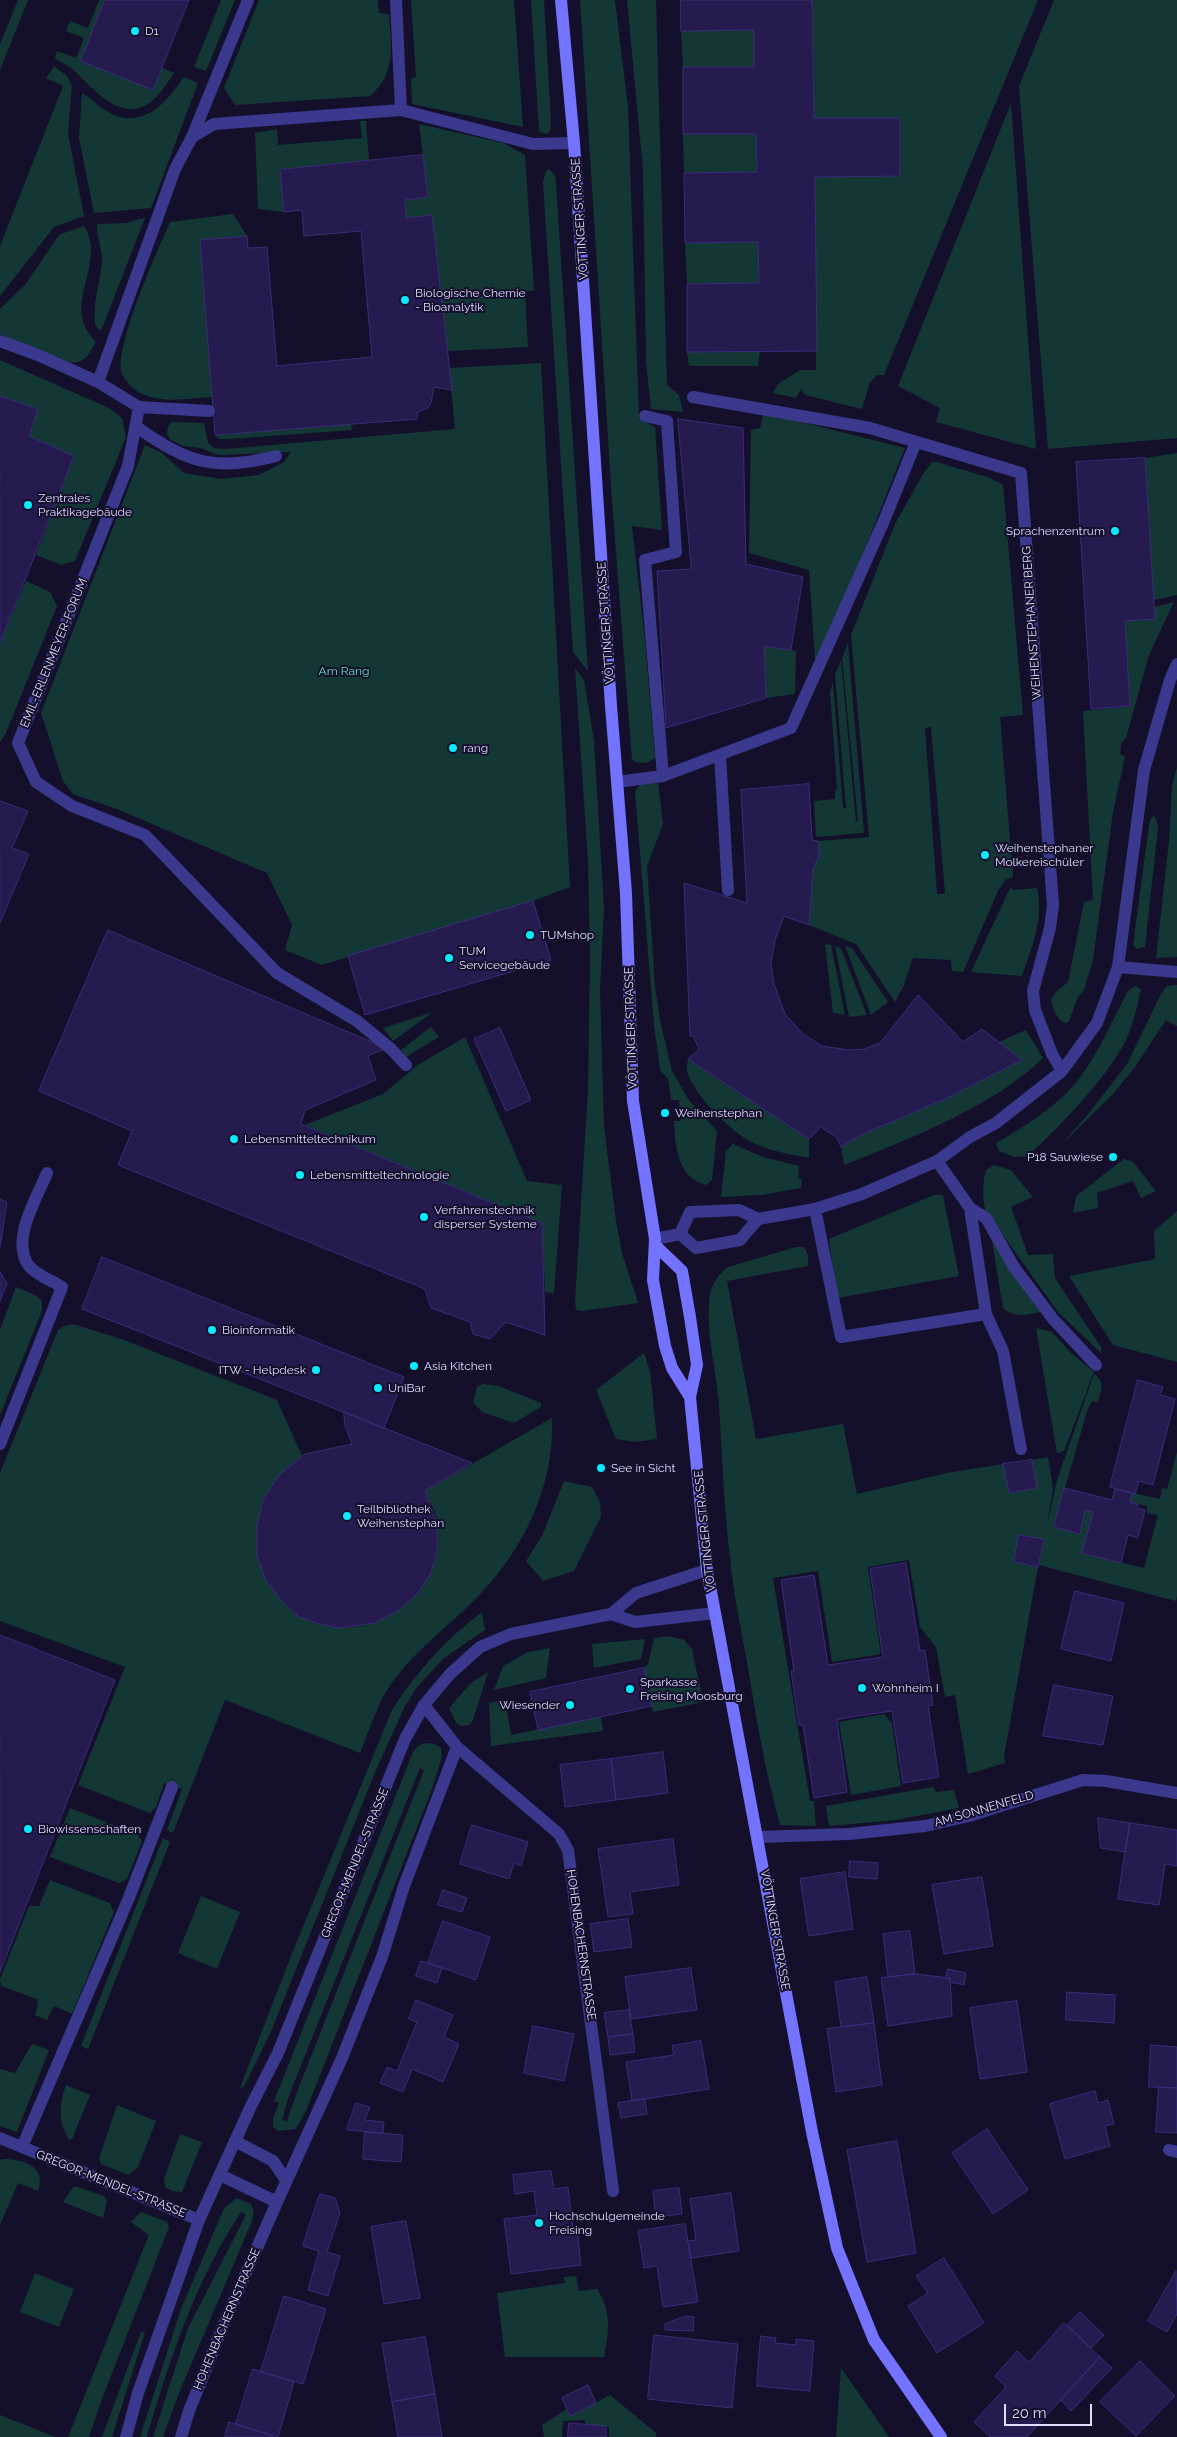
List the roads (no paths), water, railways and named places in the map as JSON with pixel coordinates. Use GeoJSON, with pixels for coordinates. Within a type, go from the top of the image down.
{"type":"FeatureCollection","features":[{"type":"Feature","properties":{"kind":"main road","name":"VÖTTINGER STRASSE"},"geometry":{"type":"LineString","coordinates":[[561,0],[574,143],[626,893],[633,1101],[656,1242],[653,1280],[665,1346],[672,1368],[690,1396]]}},
{"type":"Feature","properties":{"kind":"main road","name":"VÖTTINGER STRASSE"},"geometry":{"type":"LineString","coordinates":[[656,1242],[682,1271],[697,1365],[690,1396],[707,1570],[734,1719],[759,1837],[816,2155],[837,2248],[874,2340],[941,2437]]}},
{"type":"Feature","properties":{"kind":"street"},"geometry":{"type":"LineString","coordinates":[[98,382],[175,169],[192,137],[248,0]]}},
{"type":"Feature","properties":{"kind":"street"},"geometry":{"type":"LineString","coordinates":[[396,0],[401,110]]}},
{"type":"Feature","properties":{"kind":"street"},"geometry":{"type":"LineString","coordinates":[[192,137],[214,124],[401,110],[533,144],[574,143]]}},
{"type":"Feature","properties":{"kind":"street"},"geometry":{"type":"LineString","coordinates":[[0,341],[38,355],[98,382],[139,407],[208,411]]}},
{"type":"Feature","properties":{"kind":"street","name":"WEIHENSTEPHANER BERG"},"geometry":{"type":"LineString","coordinates":[[693,397],[870,428],[1021,473],[1053,905],[1050,928],[1033,991],[1035,1010],[1052,1054],[1062,1071]]}},
{"type":"Feature","properties":{"kind":"street","name":"EMIL-ERLENMEYER-FORUM"},"geometry":{"type":"LineString","coordinates":[[139,407],[137,427],[128,466],[18,743],[36,782],[72,806],[144,835],[277,973],[358,1021],[392,1049],[406,1065]]}},
{"type":"Feature","properties":{"kind":"street"},"geometry":{"type":"LineString","coordinates":[[646,416],[667,421],[676,552],[645,560],[663,776]]}},
{"type":"Feature","properties":{"kind":"street"},"geometry":{"type":"LineString","coordinates":[[137,427],[164,446],[189,458],[222,465],[251,463],[276,456]]}},
{"type":"Feature","properties":{"kind":"street"},"geometry":{"type":"LineString","coordinates":[[617,782],[663,776],[791,728],[883,523],[916,442]]}},
{"type":"Feature","properties":{"kind":"street"},"geometry":{"type":"LineString","coordinates":[[656,1242],[680,1234],[690,1212],[739,1210],[758,1219],[815,1209],[862,1194],[936,1161],[970,1137],[996,1123],[1062,1071],[1097,1023],[1118,967],[1144,770],[1170,680],[1177,664]]}},
{"type":"Feature","properties":{"kind":"street"},"geometry":{"type":"LineString","coordinates":[[720,755],[728,890]]}},
{"type":"Feature","properties":{"kind":"street"},"geometry":{"type":"LineString","coordinates":[[1118,967],[1177,972]]}},
{"type":"Feature","properties":{"kind":"street"},"geometry":{"type":"LineString","coordinates":[[936,1161],[970,1208],[986,1218],[1014,1267],[1052,1319],[1096,1365]]}},
{"type":"Feature","properties":{"kind":"street"},"geometry":{"type":"LineString","coordinates":[[0,1444],[62,1287],[30,1267],[23,1254],[24,1231],[47,1173]]}},
{"type":"Feature","properties":{"kind":"street"},"geometry":{"type":"LineString","coordinates":[[970,1208],[986,1314],[1003,1351],[1021,1448]]}},
{"type":"Feature","properties":{"kind":"street"},"geometry":{"type":"LineString","coordinates":[[815,1209],[841,1338],[986,1314]]}},
{"type":"Feature","properties":{"kind":"street"},"geometry":{"type":"LineString","coordinates":[[680,1234],[696,1248],[712,1246],[740,1240],[758,1219]]}},
{"type":"Feature","properties":{"kind":"street","name":"GREGOR-MENDEL-STRASSE"},"geometry":{"type":"LineString","coordinates":[[126,2437],[138,2393],[199,2220],[235,2140],[278,2053],[405,1739],[424,1705],[450,1674],[480,1647],[511,1634],[611,1614],[636,1593],[707,1570]]}},
{"type":"Feature","properties":{"kind":"street","name":"GREGOR-MENDEL-STRASSE"},"geometry":{"type":"LineString","coordinates":[[611,1614],[635,1622],[715,1613]]}},
{"type":"Feature","properties":{"kind":"street","name":"HOHENBACHERNSTRASSE"},"geometry":{"type":"LineString","coordinates":[[424,1705],[457,1747],[559,1834],[568,1850],[613,2191]]}},
{"type":"Feature","properties":{"kind":"street","name":"HOHENBACHERNSTRASSE"},"geometry":{"type":"LineString","coordinates":[[181,2437],[200,2383],[286,2180],[342,2058],[382,1957],[404,1886],[457,1747]]}},
{"type":"Feature","properties":{"kind":"street","name":"AM SONNENFELD"},"geometry":{"type":"LineString","coordinates":[[759,1837],[850,1834],[925,1826],[969,1816],[1083,1780],[1106,1781],[1177,1793]]}},
{"type":"Feature","properties":{"kind":"street","name":"GREGOR-MENDEL-STRASSE"},"geometry":{"type":"LineString","coordinates":[[172,1787],[117,1926],[22,2148],[199,2220]]}},
{"type":"Feature","properties":{"kind":"street"},"geometry":{"type":"LineString","coordinates":[[0,2138],[22,2148]]}},
{"type":"Feature","properties":{"kind":"street"},"geometry":{"type":"LineString","coordinates":[[235,2140],[274,2161],[286,2180]]}},
{"type":"Feature","properties":{"kind":"street"},"geometry":{"type":"LineString","coordinates":[[220,2175],[277,2202]]}},
{"type":"Feature","properties":{"kind":"place","name":"D1"},"geometry":{"type":"Point","coordinates":[135,31]}},
{"type":"Feature","properties":{"kind":"place","name":"Biologische Chemie - Bioanalytik"},"geometry":{"type":"Point","coordinates":[405,300]}},
{"type":"Feature","properties":{"kind":"place","name":"Zentrales Praktikagebäude"},"geometry":{"type":"Point","coordinates":[28,505]}},
{"type":"Feature","properties":{"kind":"place","name":"Sprachenzentrum"},"geometry":{"type":"Point","coordinates":[1115,531]}},
{"type":"Feature","properties":{"kind":"place","name":"rang"},"geometry":{"type":"Point","coordinates":[453,748]}},
{"type":"Feature","properties":{"kind":"place","name":"Weihenstephaner Molkereischüler"},"geometry":{"type":"Point","coordinates":[985,855]}},
{"type":"Feature","properties":{"kind":"place","name":"TUMshop"},"geometry":{"type":"Point","coordinates":[530,935]}},
{"type":"Feature","properties":{"kind":"place","name":"TUM Servicegebäude"},"geometry":{"type":"Point","coordinates":[449,958]}},
{"type":"Feature","properties":{"kind":"place","name":"Weihenstephan"},"geometry":{"type":"Point","coordinates":[665,1113]}},
{"type":"Feature","properties":{"kind":"place","name":"Lebensmitteltechnikum"},"geometry":{"type":"Point","coordinates":[234,1139]}},
{"type":"Feature","properties":{"kind":"place","name":"P18 Sauwiese"},"geometry":{"type":"Point","coordinates":[1113,1157]}},
{"type":"Feature","properties":{"kind":"place","name":"Lebensmitteltechnologie"},"geometry":{"type":"Point","coordinates":[300,1175]}},
{"type":"Feature","properties":{"kind":"place","name":"Verfahrenstechnik disperser Systeme"},"geometry":{"type":"Point","coordinates":[424,1217]}},
{"type":"Feature","properties":{"kind":"place","name":"Bioinformatik"},"geometry":{"type":"Point","coordinates":[212,1330]}},
{"type":"Feature","properties":{"kind":"place","name":"Asia Kitchen"},"geometry":{"type":"Point","coordinates":[414,1366]}},
{"type":"Feature","properties":{"kind":"place","name":"ITW - Helpdesk"},"geometry":{"type":"Point","coordinates":[316,1370]}},
{"type":"Feature","properties":{"kind":"place","name":"UniBar"},"geometry":{"type":"Point","coordinates":[378,1388]}},
{"type":"Feature","properties":{"kind":"place","name":"See in Sicht"},"geometry":{"type":"Point","coordinates":[601,1468]}},
{"type":"Feature","properties":{"kind":"place","name":"Teilbibliothek Weihenstephan"},"geometry":{"type":"Point","coordinates":[347,1516]}},
{"type":"Feature","properties":{"kind":"place","name":"Wohnheim I"},"geometry":{"type":"Point","coordinates":[862,1688]}},
{"type":"Feature","properties":{"kind":"place","name":"Sparkasse Freising Moosburg"},"geometry":{"type":"Point","coordinates":[630,1689]}},
{"type":"Feature","properties":{"kind":"place","name":"Wiesender"},"geometry":{"type":"Point","coordinates":[570,1705]}},
{"type":"Feature","properties":{"kind":"place","name":"Biowissenschaften"},"geometry":{"type":"Point","coordinates":[28,1829]}},
{"type":"Feature","properties":{"kind":"place","name":"Hochschulgemeinde Freising"},"geometry":{"type":"Point","coordinates":[539,2223]}},
{"type":"Feature","properties":{"kind":"park label","name":"Am Rang"},"geometry":{"type":"Point","coordinates":[344,671]}}]}
